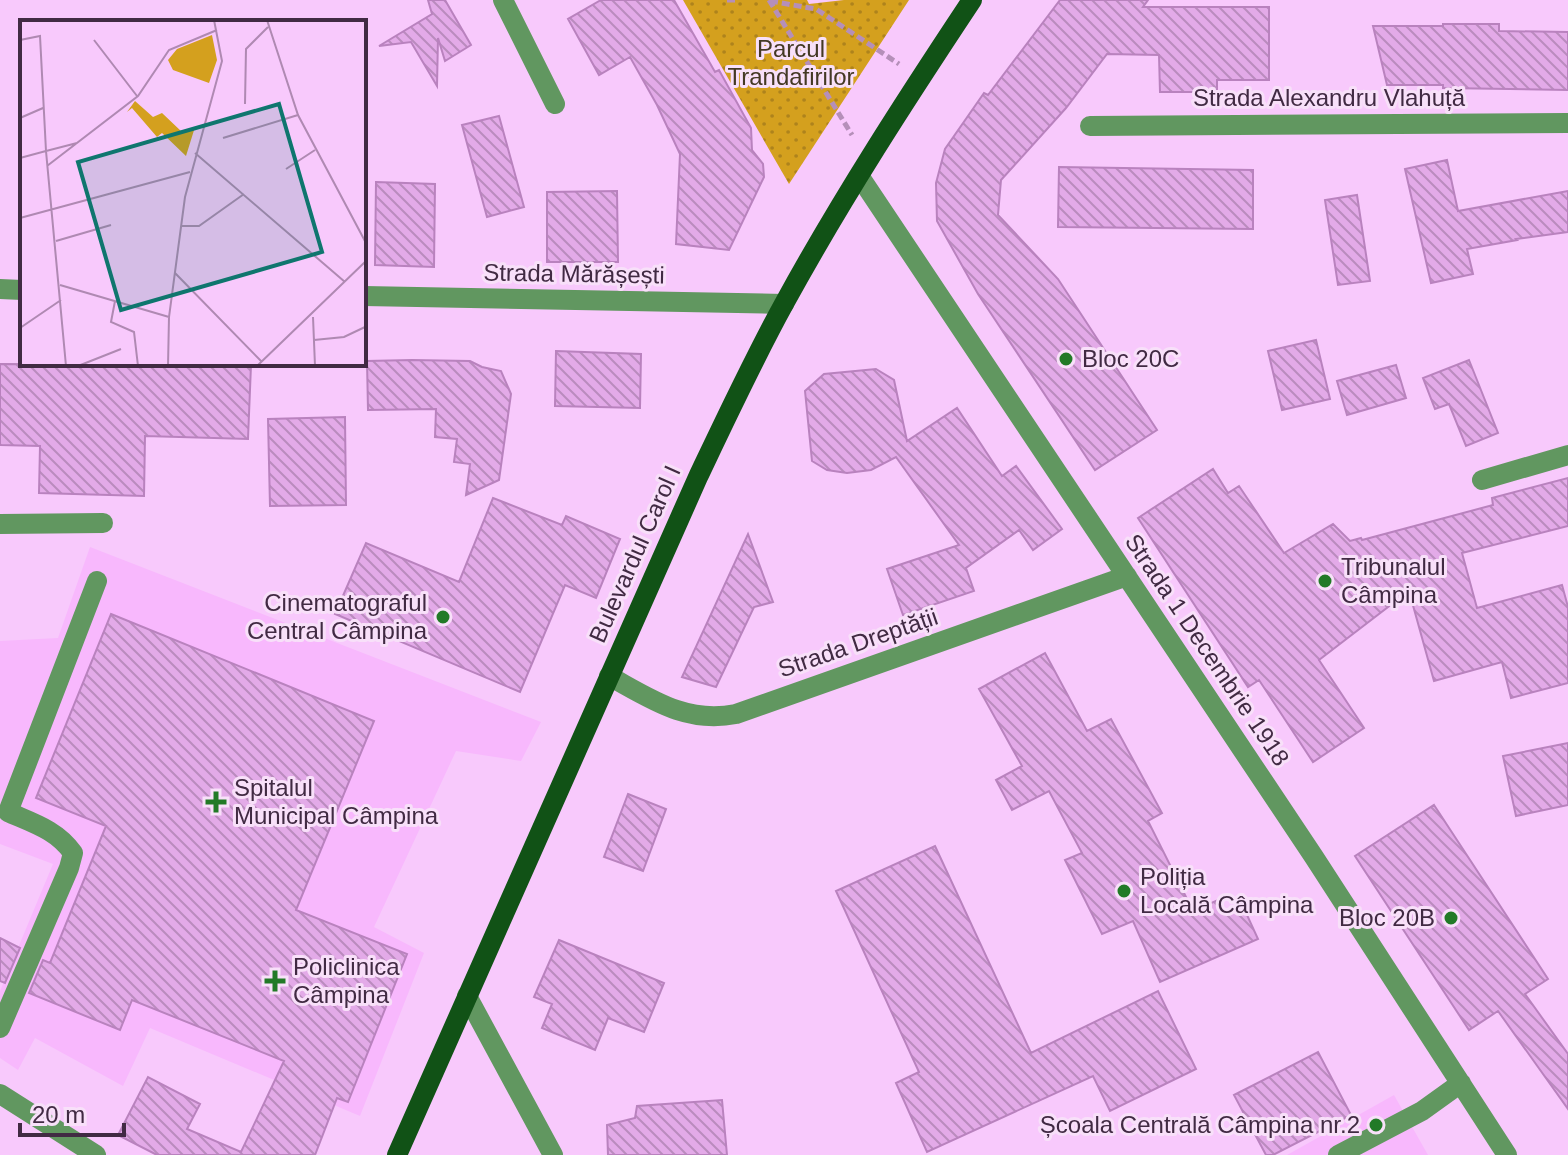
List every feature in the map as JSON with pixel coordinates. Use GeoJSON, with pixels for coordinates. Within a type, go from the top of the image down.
{"type":"FeatureCollection","features":[{"type":"Feature","properties":{"kind":"main road","name":"Bulevardul Carol I"},"geometry":{"type":"LineString","coordinates":[[397,1155],[698,477],[784,304],[864,169],[972,0]]}},
{"type":"Feature","properties":{"kind":"street"},"geometry":{"type":"LineString","coordinates":[[503,0],[555,104]]}},
{"type":"Feature","properties":{"kind":"street","name":"Strada Alexandru Vlahuță"},"geometry":{"type":"LineString","coordinates":[[1090,126],[1568,123]]}},
{"type":"Feature","properties":{"kind":"street","name":"Strada 1 Decembrie 1918"},"geometry":{"type":"LineString","coordinates":[[864,169],[1087,519],[1314,857],[1507,1155]]}},
{"type":"Feature","properties":{"kind":"street"},"geometry":{"type":"LineString","coordinates":[[0,289],[20,290]]}},
{"type":"Feature","properties":{"kind":"street","name":"Strada Mărășești"},"geometry":{"type":"LineString","coordinates":[[366,296],[784,304]]}},
{"type":"Feature","properties":{"kind":"street"},"geometry":{"type":"LineString","coordinates":[[1482,480],[1568,455]]}},
{"type":"Feature","properties":{"kind":"street"},"geometry":{"type":"LineString","coordinates":[[0,524],[103,523]]}},
{"type":"Feature","properties":{"kind":"street","name":"Strada Dreptății"},"geometry":{"type":"LineString","coordinates":[[609,676],[675,711],[707,717],[736,714],[1127,576]]}},
{"type":"Feature","properties":{"kind":"street"},"geometry":{"type":"LineString","coordinates":[[0,1028],[73,853],[64,840],[52,831],[4,811],[97,581]]}},
{"type":"Feature","properties":{"kind":"street"},"geometry":{"type":"LineString","coordinates":[[467,996],[553,1155]]}},
{"type":"Feature","properties":{"kind":"street"},"geometry":{"type":"LineString","coordinates":[[1338,1155],[1422,1111],[1461,1083]]}},
{"type":"Feature","properties":{"kind":"street"},"geometry":{"type":"LineString","coordinates":[[0,1094],[96,1155]]}},
{"type":"Feature","properties":{"kind":"path"},"geometry":{"type":"LineString","coordinates":[[727,0],[735,0]]}},
{"type":"Feature","properties":{"kind":"path"},"geometry":{"type":"LineString","coordinates":[[769,1],[816,9],[921,78]]}},
{"type":"Feature","properties":{"kind":"path"},"geometry":{"type":"LineString","coordinates":[[769,1],[864,169]]}},
{"type":"Feature","properties":{"kind":"shaded area","name":"Spitalul Municipal Câmpina"},"geometry":{"type":"Polygon","coordinates":[[[90,547],[541,722],[521,761],[456,751],[374,927],[424,953],[360,1116],[150,1028],[123,1086],[35,1038],[18,1070],[0,1058],[0,991],[53,864],[0,844],[0,641],[58,638],[90,547]]]}},
{"type":"Feature","properties":{"kind":"shaded area","name":"Școala Centrală Câmpina nr.2"},"geometry":{"type":"Polygon","coordinates":[[[1394,1095],[1428,1155],[1287,1155],[1394,1095]]]}},
{"type":"Feature","properties":{"kind":"green space","name":"Parcul Trandafirilor"},"geometry":{"type":"Polygon","coordinates":[[[683,0],[807,0],[809,4],[844,0],[909,0],[789,184],[683,0]]]}},
{"type":"Feature","properties":{"kind":"building"},"geometry":{"type":"Polygon","coordinates":[[[428,0],[445,0],[471,45],[445,61],[438,38],[437,86],[411,42],[379,46],[432,14],[428,0]]]}},
{"type":"Feature","properties":{"kind":"building"},"geometry":{"type":"Polygon","coordinates":[[[601,0],[674,0],[715,72],[719,70],[751,128],[752,150],[763,164],[764,177],[729,250],[676,244],[680,154],[657,105],[630,57],[599,75],[568,19],[601,0]]]}},
{"type":"Feature","properties":{"kind":"building"},"geometry":{"type":"Polygon","coordinates":[[[1060,0],[1148,0],[1143,7],[1269,7],[1269,80],[1217,80],[1217,92],[1160,92],[1159,55],[1107,54],[1066,108],[1001,180],[998,215],[1058,279],[1157,430],[1095,470],[978,294],[937,221],[936,183],[945,149],[984,93],[988,95],[1060,0]]]}},
{"type":"Feature","properties":{"kind":"building"},"geometry":{"type":"Polygon","coordinates":[[[1499,24],[1499,31],[1568,32],[1568,90],[1387,85],[1373,26],[1499,24]]]}},
{"type":"Feature","properties":{"kind":"building"},"geometry":{"type":"Polygon","coordinates":[[[499,116],[524,207],[487,217],[462,125],[499,116]]]}},
{"type":"Feature","properties":{"kind":"building"},"geometry":{"type":"Polygon","coordinates":[[[1447,160],[1458,211],[1568,191],[1568,232],[1467,249],[1473,274],[1431,283],[1405,169],[1447,160]]]}},
{"type":"Feature","properties":{"kind":"building"},"geometry":{"type":"Polygon","coordinates":[[[1059,167],[1253,170],[1253,229],[1058,227],[1059,167]]]}},
{"type":"Feature","properties":{"kind":"building"},"geometry":{"type":"Polygon","coordinates":[[[376,182],[435,184],[434,267],[375,265],[376,182]]]}},
{"type":"Feature","properties":{"kind":"building"},"geometry":{"type":"Polygon","coordinates":[[[617,191],[618,262],[547,262],[547,192],[617,191]]]}},
{"type":"Feature","properties":{"kind":"building"},"geometry":{"type":"Polygon","coordinates":[[[1357,195],[1370,281],[1338,285],[1325,200],[1357,195]]]}},
{"type":"Feature","properties":{"kind":"building"},"geometry":{"type":"Polygon","coordinates":[[[1316,340],[1330,399],[1282,410],[1268,351],[1316,340]]]}},
{"type":"Feature","properties":{"kind":"building"},"geometry":{"type":"Polygon","coordinates":[[[556,351],[641,354],[640,408],[555,406],[556,351]]]}},
{"type":"Feature","properties":{"kind":"building"},"geometry":{"type":"Polygon","coordinates":[[[1469,360],[1498,433],[1466,446],[1449,404],[1435,409],[1423,378],[1469,360]]]}},
{"type":"Feature","properties":{"kind":"building"},"geometry":{"type":"Polygon","coordinates":[[[367,361],[470,361],[501,371],[511,394],[499,480],[466,495],[470,464],[454,462],[457,439],[435,437],[436,409],[368,410],[367,361]]]}},
{"type":"Feature","properties":{"kind":"building"},"geometry":{"type":"Polygon","coordinates":[[[0,364],[251,366],[248,439],[145,436],[144,496],[39,493],[40,446],[0,445],[0,364]]]}},
{"type":"Feature","properties":{"kind":"building"},"geometry":{"type":"Polygon","coordinates":[[[1396,365],[1406,398],[1347,415],[1337,381],[1396,365]]]}},
{"type":"Feature","properties":{"kind":"building"},"geometry":{"type":"Polygon","coordinates":[[[876,369],[894,380],[907,441],[957,408],[1002,476],[1016,466],[1062,529],[1033,550],[1019,530],[966,568],[974,591],[903,615],[887,569],[959,545],[896,457],[871,470],[847,473],[827,470],[812,461],[805,391],[824,374],[876,369]]]}},
{"type":"Feature","properties":{"kind":"building"},"geometry":{"type":"Polygon","coordinates":[[[345,417],[346,505],[270,506],[268,419],[345,417]]]}},
{"type":"Feature","properties":{"kind":"building"},"geometry":{"type":"Polygon","coordinates":[[[1213,469],[1228,493],[1239,486],[1284,553],[1333,524],[1350,541],[1362,540],[1493,505],[1492,498],[1568,478],[1568,526],[1462,553],[1477,608],[1562,585],[1568,607],[1568,683],[1511,698],[1502,662],[1434,681],[1409,591],[1319,660],[1364,728],[1313,762],[1259,680],[1248,687],[1138,518],[1213,469]]]}},
{"type":"Feature","properties":{"kind":"building"},"geometry":{"type":"Polygon","coordinates":[[[493,498],[562,525],[566,516],[620,539],[596,598],[565,585],[520,692],[335,614],[366,543],[459,582],[493,498]]]}},
{"type":"Feature","properties":{"kind":"building"},"geometry":{"type":"Polygon","coordinates":[[[748,534],[773,602],[754,607],[716,687],[682,677],[748,534]]]}},
{"type":"Feature","properties":{"kind":"building"},"geometry":{"type":"Polygon","coordinates":[[[111,614],[374,721],[296,910],[407,954],[348,1102],[337,1098],[315,1155],[157,1155],[118,1135],[148,1077],[200,1104],[187,1129],[241,1152],[284,1061],[132,1000],[120,1030],[29,993],[43,960],[50,963],[106,826],[36,798],[111,614]]]}},
{"type":"Feature","properties":{"kind":"building"},"geometry":{"type":"Polygon","coordinates":[[[1045,653],[1087,731],[1111,719],[1162,813],[1148,821],[1193,911],[1218,900],[1224,912],[1242,904],[1258,939],[1160,982],[1133,921],[1102,934],[1065,860],[1082,853],[1049,791],[1012,810],[996,780],[1022,766],[979,689],[1045,653]]]}},
{"type":"Feature","properties":{"kind":"building"},"geometry":{"type":"Polygon","coordinates":[[[1568,743],[1568,805],[1516,816],[1503,756],[1568,743]]]}},
{"type":"Feature","properties":{"kind":"building"},"geometry":{"type":"Polygon","coordinates":[[[628,794],[666,809],[643,871],[604,857],[628,794]]]}},
{"type":"Feature","properties":{"kind":"building","name":"Bloc 20B"},"geometry":{"type":"Polygon","coordinates":[[[1434,805],[1548,979],[1525,994],[1568,1054],[1568,1109],[1498,1011],[1469,1030],[1355,856],[1434,805]]]}},
{"type":"Feature","properties":{"kind":"building"},"geometry":{"type":"Polygon","coordinates":[[[935,846],[1031,1053],[1158,991],[1196,1069],[1110,1111],[1093,1076],[927,1152],[896,1083],[919,1072],[836,891],[935,846]]]}},
{"type":"Feature","properties":{"kind":"building"},"geometry":{"type":"Polygon","coordinates":[[[0,938],[20,948],[5,983],[0,981],[0,938]]]}},
{"type":"Feature","properties":{"kind":"building"},"geometry":{"type":"Polygon","coordinates":[[[559,940],[664,983],[644,1032],[608,1018],[595,1050],[542,1028],[552,1004],[534,997],[559,940]]]}},
{"type":"Feature","properties":{"kind":"building"},"geometry":{"type":"Polygon","coordinates":[[[1318,1052],[1351,1115],[1273,1155],[1266,1155],[1234,1095],[1318,1052]]]}},
{"type":"Feature","properties":{"kind":"building"},"geometry":{"type":"Polygon","coordinates":[[[722,1100],[727,1155],[608,1155],[607,1125],[635,1118],[637,1106],[722,1100]]]}},
{"type":"Feature","properties":{"kind":"place","name":"Bloc 20C"},"geometry":{"type":"Point","coordinates":[1066,359]}},
{"type":"Feature","properties":{"kind":"place","name":"Tribunalul Câmpina"},"geometry":{"type":"Point","coordinates":[1325,581]}},
{"type":"Feature","properties":{"kind":"place","name":"Cinematograful Central Câmpina"},"geometry":{"type":"Point","coordinates":[443,617]}},
{"type":"Feature","properties":{"kind":"place","name":"Spitalul Municipal Câmpina"},"geometry":{"type":"Point","coordinates":[216,802]}},
{"type":"Feature","properties":{"kind":"place","name":"Poliția Locală Câmpina"},"geometry":{"type":"Point","coordinates":[1124,891]}},
{"type":"Feature","properties":{"kind":"place","name":"Bloc 20B"},"geometry":{"type":"Point","coordinates":[1451,918]}},
{"type":"Feature","properties":{"kind":"place","name":"Policlinica Câmpina"},"geometry":{"type":"Point","coordinates":[275,981]}},
{"type":"Feature","properties":{"kind":"place","name":"Școala Centrală Câmpina nr.2"},"geometry":{"type":"Point","coordinates":[1376,1125]}}]}
